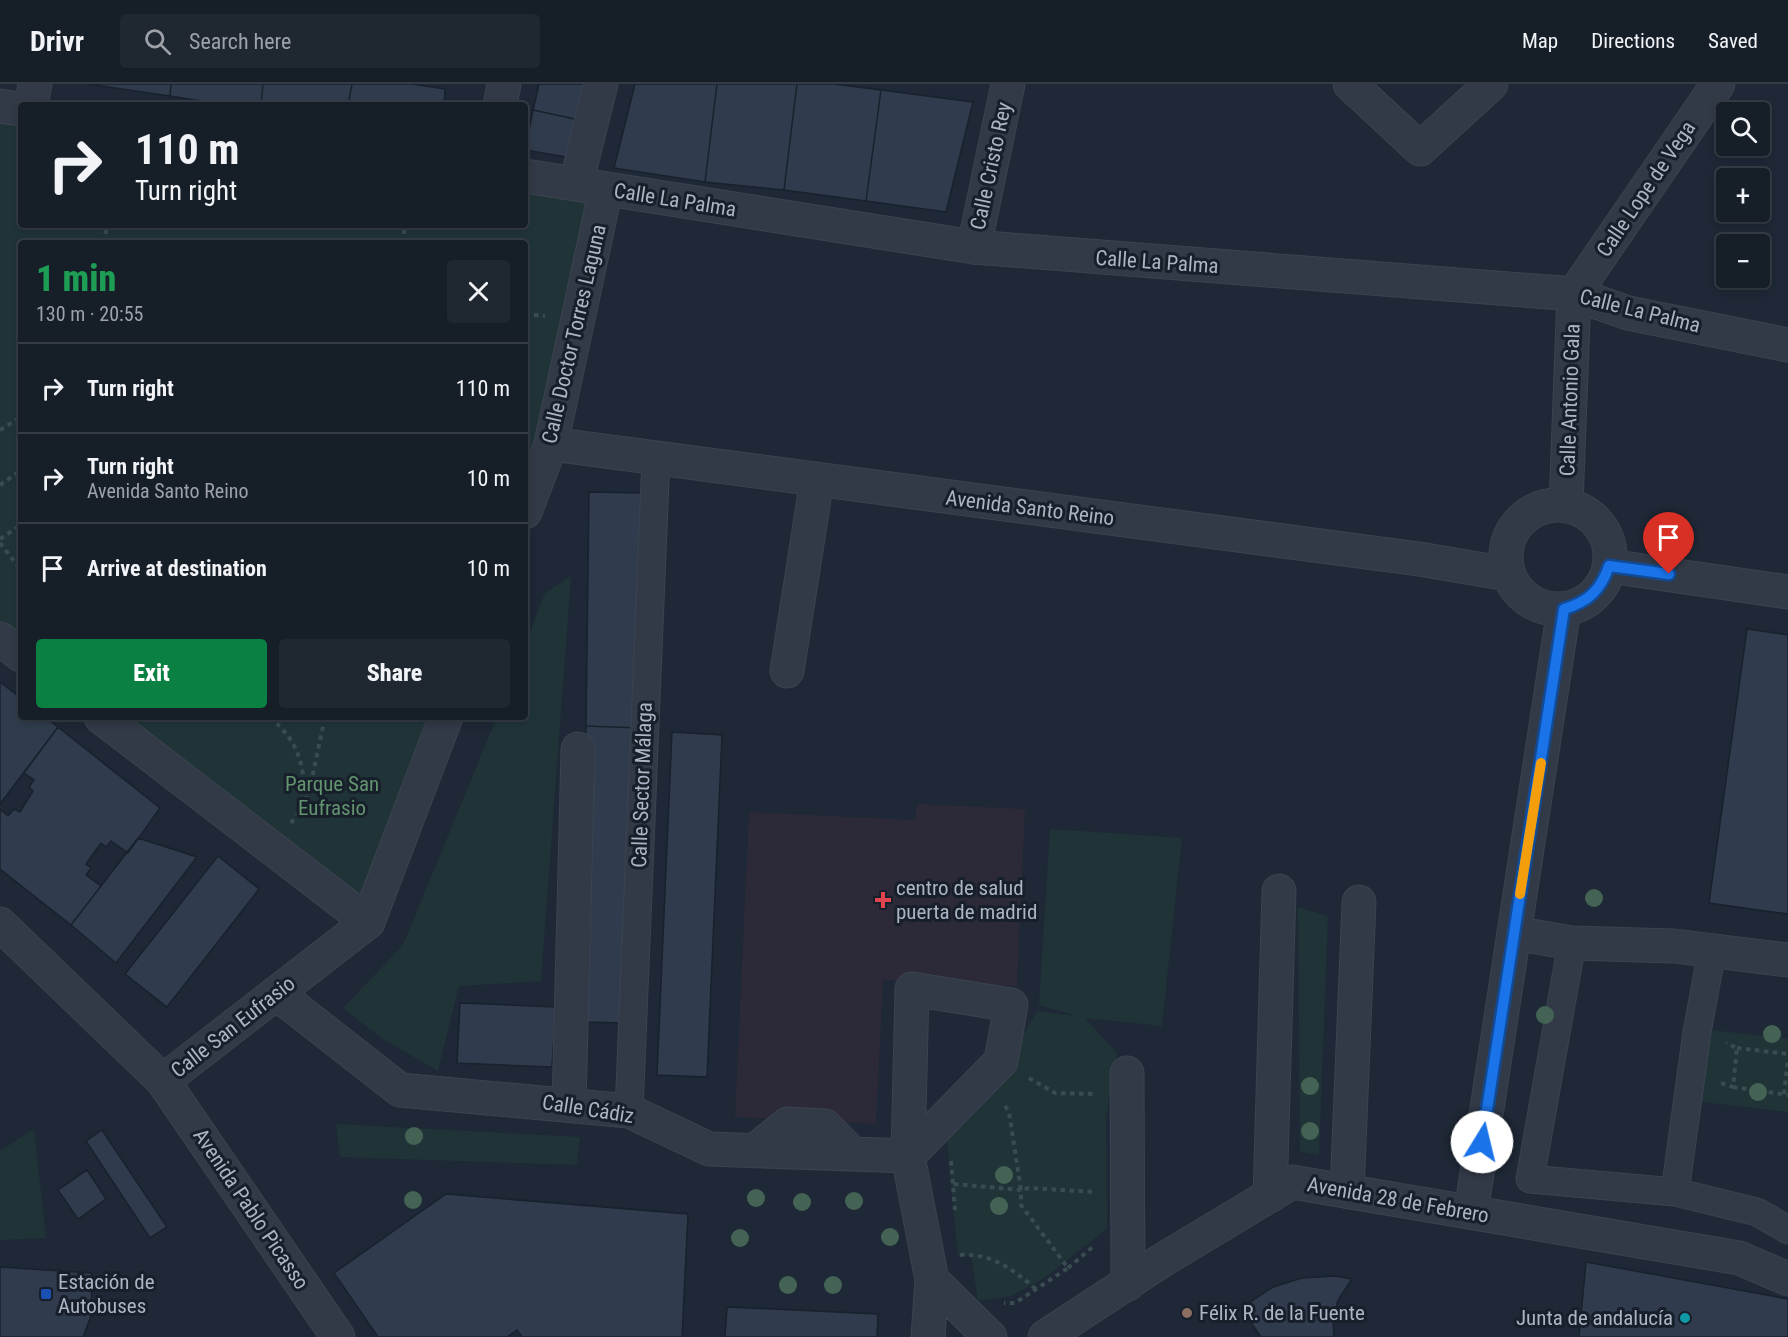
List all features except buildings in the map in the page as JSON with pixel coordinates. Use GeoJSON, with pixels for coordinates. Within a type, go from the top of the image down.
{"type":"FeatureCollection","features":[{"type":"Feature","properties":{"kind":"street"},"geometry":{"type":"LineString","coordinates":[[32,102],[35,84]]}},
{"type":"Feature","properties":{"kind":"street"},"geometry":{"type":"LineString","coordinates":[[501,102],[504,84]]}},
{"type":"Feature","properties":{"kind":"street","name":"Calle Doctor Torres Laguna"},"geometry":{"type":"LineString","coordinates":[[528,504],[551,444],[591,187],[601,84]]}},
{"type":"Feature","properties":{"kind":"street","name":"Calle Cristo Rey"},"geometry":{"type":"LineString","coordinates":[[974,248],[1008,84]]}},
{"type":"Feature","properties":{"kind":"street"},"geometry":{"type":"LineString","coordinates":[[1350,84],[1420,149],[1491,84]]}},
{"type":"Feature","properties":{"kind":"street","name":"Calle Lope de Vega"},"geometry":{"type":"LineString","coordinates":[[1574,294],[1718,84]]}},
{"type":"Feature","properties":{"kind":"street"},"geometry":{"type":"LineString","coordinates":[[0,106],[18,109]]}},
{"type":"Feature","properties":{"kind":"street","name":"Calle La Palma"},"geometry":{"type":"LineString","coordinates":[[528,176],[974,248],[1574,294],[1628,313],[1788,345]]}},
{"type":"Feature","properties":{"kind":"street","name":"Calle Antonio Gala"},"geometry":{"type":"LineString","coordinates":[[1566,506],[1574,294]]}},
{"type":"Feature","properties":{"kind":"street","name":"Avenida Santo Reino"},"geometry":{"type":"LineString","coordinates":[[551,444],[1419,559],[1508,574]]}},
{"type":"Feature","properties":{"kind":"street","name":"Calle Sector Málaga"},"geometry":{"type":"LineString","coordinates":[[629,1111],[656,458]]}},
{"type":"Feature","properties":{"kind":"street"},"geometry":{"type":"LineString","coordinates":[[787,670],[817,480]]}},
{"type":"Feature","properties":{"kind":"street"},"geometry":{"type":"LineString","coordinates":[[1548,506],[1566,506],[1582,511],[1595,521],[1604,534],[1609,550],[1609,566],[1604,582],[1594,595],[1580,604],[1564,609],[1547,608],[1530,602],[1517,590],[1508,574],[1505,556],[1509,538],[1518,523],[1532,512],[1548,506]]}},
{"type":"Feature","properties":{"kind":"street"},"geometry":{"type":"LineString","coordinates":[[1609,566],[1788,592]]}},
{"type":"Feature","properties":{"kind":"street"},"geometry":{"type":"LineString","coordinates":[[1472,1212],[1564,609]]}},
{"type":"Feature","properties":{"kind":"street"},"geometry":{"type":"LineString","coordinates":[[0,639],[18,653]]}},
{"type":"Feature","properties":{"kind":"street"},"geometry":{"type":"LineString","coordinates":[[105,720],[368,922],[445,720]]}},
{"type":"Feature","properties":{"kind":"street"},"geometry":{"type":"LineString","coordinates":[[569,1104],[578,749]]}},
{"type":"Feature","properties":{"kind":"street"},"geometry":{"type":"LineString","coordinates":[[1270,1196],[1279,891]]}},
{"type":"Feature","properties":{"kind":"street"},"geometry":{"type":"LineString","coordinates":[[1347,1191],[1359,902]]}},
{"type":"Feature","properties":{"kind":"street","name":"Calle San Eufrasio"},"geometry":{"type":"LineString","coordinates":[[0,924],[163,1081],[368,922]]}},
{"type":"Feature","properties":{"kind":"street"},"geometry":{"type":"LineString","coordinates":[[1514,933],[1572,943],[1674,946],[1788,960]]}},
{"type":"Feature","properties":{"kind":"street"},"geometry":{"type":"LineString","coordinates":[[1572,943],[1530,1179],[1675,1192],[1757,1212],[1788,1230]]}},
{"type":"Feature","properties":{"kind":"street"},"geometry":{"type":"LineString","coordinates":[[1675,1192],[1697,1032],[1712,951]]}},
{"type":"Feature","properties":{"kind":"street"},"geometry":{"type":"LineString","coordinates":[[908,1156],[1001,1061],[1011,1005],[912,989],[908,1156],[946,1273],[990,1337]]}},
{"type":"Feature","properties":{"kind":"street","name":"Calle Cádiz"},"geometry":{"type":"LineString","coordinates":[[276,993],[400,1090],[629,1111],[709,1149],[908,1156]]}},
{"type":"Feature","properties":{"kind":"street"},"geometry":{"type":"LineString","coordinates":[[1127,1072],[1128,1284]]}},
{"type":"Feature","properties":{"kind":"street","name":"Avenida Pablo Picasso"},"geometry":{"type":"LineString","coordinates":[[163,1081],[338,1337]]}},
{"type":"Feature","properties":{"kind":"street","name":"Avenida 28 de Febrero"},"geometry":{"type":"LineString","coordinates":[[1045,1337],[1161,1261],[1292,1182],[1739,1258],[1788,1279]]}},
{"type":"Feature","properties":{"kind":"street"},"geometry":{"type":"LineString","coordinates":[[928,1337],[946,1273]]}},
{"type":"Feature","properties":{"kind":"path"},"geometry":{"type":"LineString","coordinates":[[0,430],[18,419]]}},
{"type":"Feature","properties":{"kind":"path"},"geometry":{"type":"LineString","coordinates":[[0,485],[18,472]]}},
{"type":"Feature","properties":{"kind":"path"},"geometry":{"type":"LineString","coordinates":[[18,527],[0,541],[18,566]]}},
{"type":"Feature","properties":{"kind":"path"},"geometry":{"type":"LineString","coordinates":[[273,720],[288,734],[302,760],[307,802],[324,720]]}},
{"type":"Feature","properties":{"kind":"path"},"geometry":{"type":"LineString","coordinates":[[1733,1088],[1786,1094],[1788,1056],[1737,1048]]}},
{"type":"Feature","properties":{"kind":"path"},"geometry":{"type":"LineString","coordinates":[[1021,1073],[1055,1093],[1102,1095]]}},
{"type":"Feature","properties":{"kind":"path"},"geometry":{"type":"LineString","coordinates":[[1004,1104],[1009,1112],[1021,1190],[1021,1205],[1068,1268]]}},
{"type":"Feature","properties":{"kind":"path"},"geometry":{"type":"LineString","coordinates":[[954,1184],[1021,1190],[1029,1188],[1106,1193]]}},
{"type":"Feature","properties":{"kind":"path"},"geometry":{"type":"LineString","coordinates":[[993,1302],[1015,1304],[1068,1268],[1095,1246],[1097,1235]]}},
{"type":"Feature","properties":{"kind":"path"},"geometry":{"type":"LineString","coordinates":[[946,1273],[958,1256],[971,1255],[1004,1263],[1036,1289]]}},
{"type":"Feature","properties":{"kind":"shaded area","name":"centro de salud puerta de madrid"},"geometry":{"type":"Polygon","coordinates":[[[917,804],[1025,809],[1017,986],[883,980],[876,1124],[735,1117],[749,812],[915,820],[917,804]]]}},
{"type":"Feature","properties":{"kind":"green space"},"geometry":{"type":"Polygon","coordinates":[[[0,106],[18,109],[18,228],[528,228],[528,178],[606,189],[528,500],[528,240],[18,240],[18,653],[0,639],[0,106]]]}},
{"type":"Feature","properties":{"kind":"green space"},"geometry":{"type":"Polygon","coordinates":[[[571,576],[541,981],[459,986],[438,1071],[381,1038],[343,1008],[403,945],[496,720],[528,720],[528,637],[545,593],[571,576]]]}},
{"type":"Feature","properties":{"kind":"green space","name":"Parque San Eufrasio"},"geometry":{"type":"Polygon","coordinates":[[[105,720],[445,720],[368,922],[105,720]]]}},
{"type":"Feature","properties":{"kind":"green space"},"geometry":{"type":"Polygon","coordinates":[[[1050,829],[1182,838],[1162,1026],[1085,1018],[1117,1053],[1106,1118],[1107,1229],[1043,1279],[1011,1296],[978,1301],[971,1255],[958,1256],[946,1131],[1021,1039],[1037,1011],[1077,1016],[1039,1005],[1050,829]]]}},
{"type":"Feature","properties":{"kind":"green space"},"geometry":{"type":"Polygon","coordinates":[[[1298,907],[1328,916],[1319,1155],[1300,1152],[1298,907]]]}},
{"type":"Feature","properties":{"kind":"green space"},"geometry":{"type":"Polygon","coordinates":[[[1702,1029],[1788,1039],[1788,1112],[1693,1101],[1702,1029]]]}},
{"type":"Feature","properties":{"kind":"green space"},"geometry":{"type":"Polygon","coordinates":[[[336,1124],[580,1137],[577,1165],[340,1157],[336,1124]]]}},
{"type":"Feature","properties":{"kind":"green space"},"geometry":{"type":"Polygon","coordinates":[[[34,1129],[46,1238],[0,1240],[0,1151],[34,1129]]]}},
{"type":"Feature","properties":{"kind":"slow traffic"},"geometry":{"type":"LineString","coordinates":[[1520,894],[1541,763]]}},
{"type":"Feature","properties":{"kind":"place","name":"centro de salud puerta de madrid"},"geometry":{"type":"Point","coordinates":[883,900]}},
{"type":"Feature","properties":{"kind":"place","name":"Estación de Autobuses"},"geometry":{"type":"Point","coordinates":[46,1294]}},
{"type":"Feature","properties":{"kind":"place","name":"Félix R. de la Fuente"},"geometry":{"type":"Point","coordinates":[1187,1313]}},
{"type":"Feature","properties":{"kind":"place","name":"Junta de andalucía"},"geometry":{"type":"Point","coordinates":[1685,1318]}},
{"type":"Feature","properties":{"kind":"route"},"geometry":{"type":"LineString","coordinates":[[1482,1142],[1564,609],[1580,604],[1594,595],[1604,582],[1609,566],[1669,574]]}}]}
